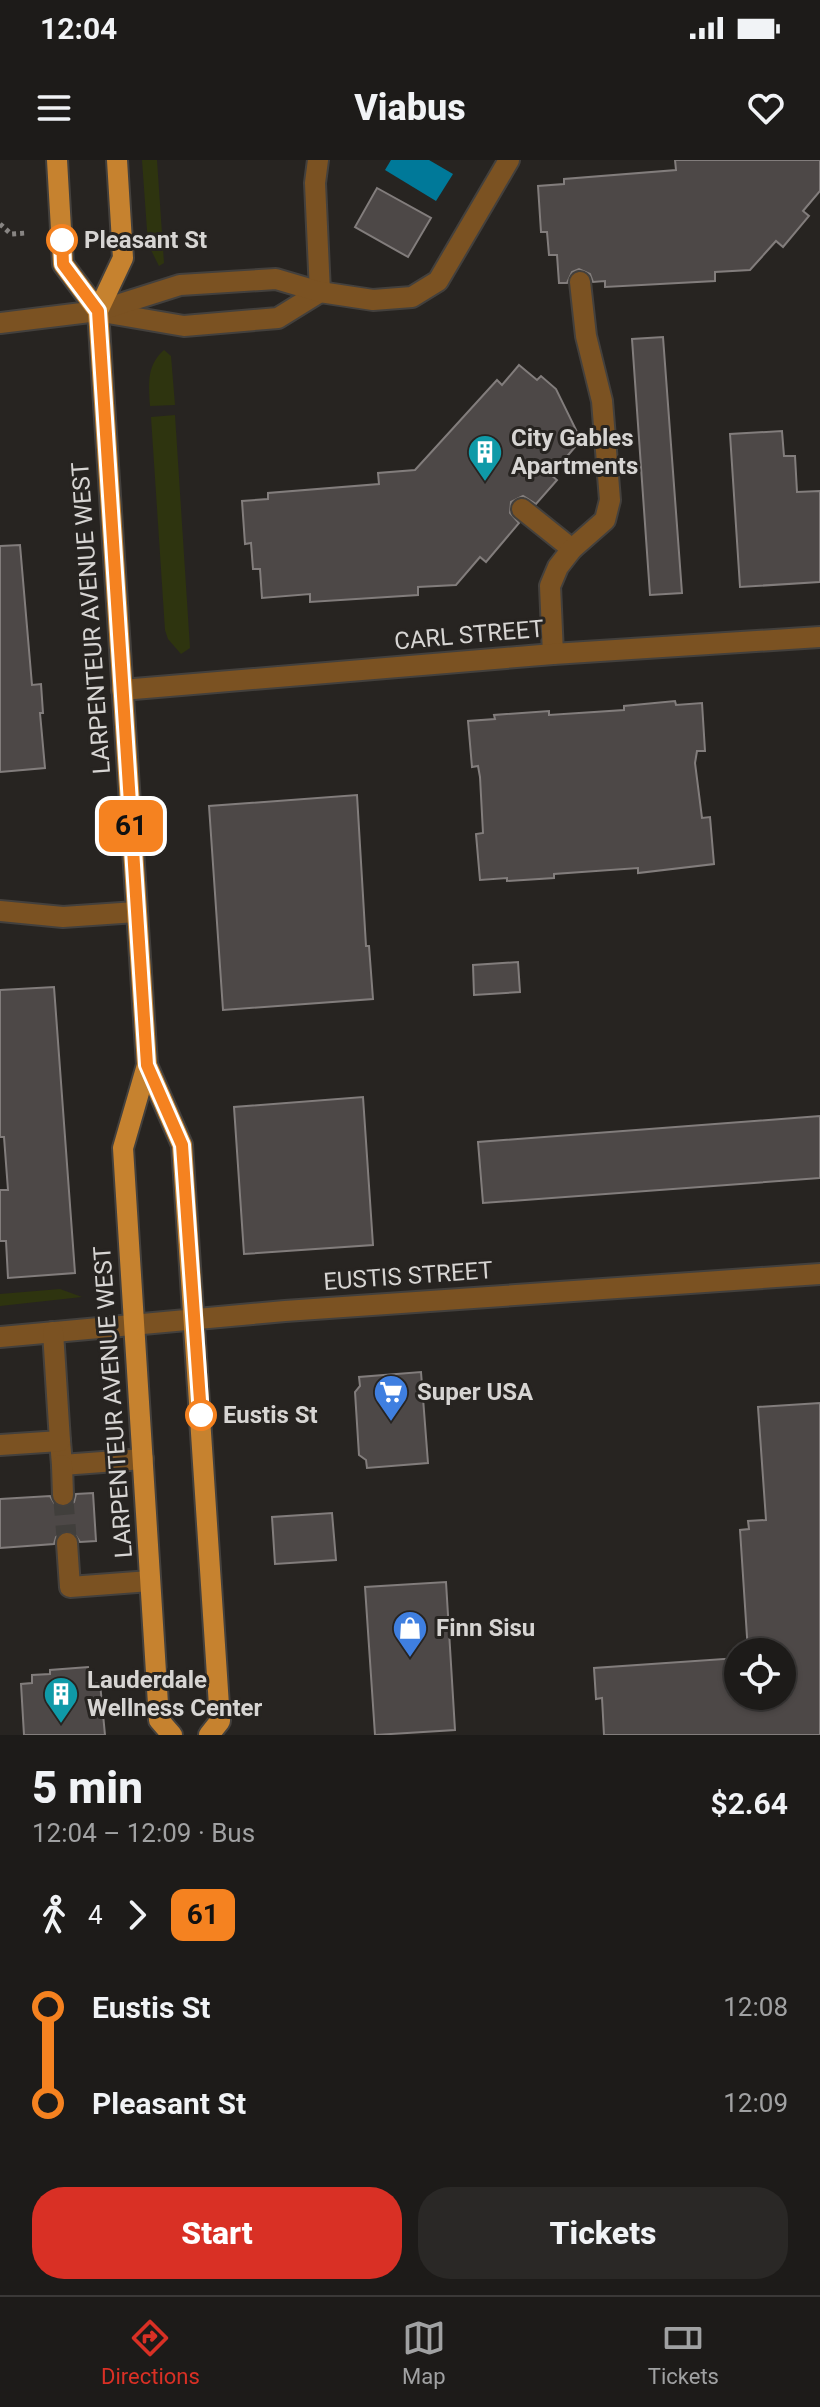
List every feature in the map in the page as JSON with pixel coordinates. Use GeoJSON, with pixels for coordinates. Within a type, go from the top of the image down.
{"type":"FeatureCollection","features":[{"type":"Feature","properties":{"kind":"main road"},"geometry":{"type":"LineString","coordinates":[[57,160],[63,264],[98,311]]}},
{"type":"Feature","properties":{"kind":"main road","name":"LARPENTEUR AVENUE WEST"},"geometry":{"type":"LineString","coordinates":[[117,160],[123,258],[98,311],[147,1065],[182,1145],[220,1721],[209,1735]]}},
{"type":"Feature","properties":{"kind":"main road","name":"LARPENTEUR AVENUE WEST"},"geometry":{"type":"LineString","coordinates":[[147,1065],[123,1148],[159,1720],[172,1735]]}},
{"type":"Feature","properties":{"kind":"street"},"geometry":{"type":"LineString","coordinates":[[318,160],[315,183],[320,292]]}},
{"type":"Feature","properties":{"kind":"street"},"geometry":{"type":"LineString","coordinates":[[0,323],[98,311],[180,285],[276,279],[320,292],[373,300],[412,297],[438,281],[509,160]]}},
{"type":"Feature","properties":{"kind":"street"},"geometry":{"type":"LineString","coordinates":[[553,654],[550,586],[558,567],[572,549],[605,520],[610,500],[602,401],[586,336],[580,282]]}},
{"type":"Feature","properties":{"kind":"street"},"geometry":{"type":"LineString","coordinates":[[98,311],[184,326],[278,318],[320,292]]}},
{"type":"Feature","properties":{"kind":"street"},"geometry":{"type":"LineString","coordinates":[[522,509],[572,549]]}},
{"type":"Feature","properties":{"kind":"street","name":"CARL STREET"},"geometry":{"type":"LineString","coordinates":[[122,690],[553,654],[820,637]]}},
{"type":"Feature","properties":{"kind":"street"},"geometry":{"type":"LineString","coordinates":[[0,911],[63,917],[136,912]]}},
{"type":"Feature","properties":{"kind":"street","name":"EUSTIS STREET"},"geometry":{"type":"LineString","coordinates":[[0,1337],[194,1319],[820,1274]]}},
{"type":"Feature","properties":{"kind":"street"},"geometry":{"type":"LineString","coordinates":[[53,1332],[63,1495]]}},
{"type":"Feature","properties":{"kind":"street"},"geometry":{"type":"LineString","coordinates":[[0,1445],[60,1441]]}},
{"type":"Feature","properties":{"kind":"street"},"geometry":{"type":"LineString","coordinates":[[62,1465],[143,1459]]}},
{"type":"Feature","properties":{"kind":"street"},"geometry":{"type":"LineString","coordinates":[[67,1543],[70,1587],[150,1581]]}},
{"type":"Feature","properties":{"kind":"path"},"geometry":{"type":"LineString","coordinates":[[0,224],[11,234],[26,233]]}},
{"type":"Feature","properties":{"kind":"green space"},"geometry":{"type":"Polygon","coordinates":[[[142,160],[157,160],[164,263],[159,266],[148,244],[142,160]]]}},
{"type":"Feature","properties":{"kind":"green space"},"geometry":{"type":"Polygon","coordinates":[[[164,350],[171,356],[175,405],[150,406],[151,369],[164,350]]]}},
{"type":"Feature","properties":{"kind":"green space"},"geometry":{"type":"Polygon","coordinates":[[[175,415],[190,648],[181,654],[168,639],[165,630],[151,417],[175,415]]]}},
{"type":"Feature","properties":{"kind":"green space"},"geometry":{"type":"Polygon","coordinates":[[[60,1289],[82,1297],[0,1306],[0,1294],[60,1289]]]}},
{"type":"Feature","properties":{"kind":"water"},"geometry":{"type":"Polygon","coordinates":[[[391,160],[429,160],[453,174],[436,201],[385,170],[391,160]]]}},
{"type":"Feature","properties":{"kind":"building"},"geometry":{"type":"Polygon","coordinates":[[[675,160],[820,160],[820,191],[803,211],[809,216],[783,247],[776,241],[750,270],[715,272],[715,281],[605,287],[605,281],[593,282],[590,274],[579,269],[572,272],[567,283],[559,283],[557,255],[549,255],[547,232],[541,232],[538,186],[564,184],[564,179],[676,170],[675,160]]]}},
{"type":"Feature","properties":{"kind":"building"},"geometry":{"type":"Polygon","coordinates":[[[377,188],[431,218],[408,257],[355,227],[377,188]]]}},
{"type":"Feature","properties":{"kind":"building"},"geometry":{"type":"Polygon","coordinates":[[[663,337],[682,593],[650,595],[632,339],[663,337]]]}},
{"type":"Feature","properties":{"kind":"building","name":"City Gables Apartments"},"geometry":{"type":"Polygon","coordinates":[[[519,365],[537,380],[541,376],[556,389],[581,440],[551,475],[557,480],[536,504],[523,496],[511,502],[510,513],[519,523],[486,562],[480,557],[456,585],[418,587],[418,595],[310,602],[310,594],[262,598],[260,569],[253,569],[251,543],[245,544],[242,501],[268,499],[268,493],[379,484],[378,473],[415,470],[497,380],[502,385],[519,365]]]}},
{"type":"Feature","properties":{"kind":"building"},"geometry":{"type":"Polygon","coordinates":[[[782,431],[784,456],[795,456],[797,492],[820,491],[820,582],[740,587],[730,434],[782,431]]]}},
{"type":"Feature","properties":{"kind":"building"},"geometry":{"type":"Polygon","coordinates":[[[20,545],[32,685],[41,684],[45,768],[0,772],[0,546],[20,545]]]}},
{"type":"Feature","properties":{"kind":"building"},"geometry":{"type":"Polygon","coordinates":[[[675,701],[676,705],[702,703],[705,751],[697,751],[695,763],[702,818],[710,817],[714,864],[638,873],[638,868],[554,874],[554,878],[480,880],[476,834],[483,833],[480,777],[478,766],[472,767],[468,721],[495,719],[494,715],[549,711],[549,715],[624,710],[624,706],[675,701]]]}},
{"type":"Feature","properties":{"kind":"building"},"geometry":{"type":"Polygon","coordinates":[[[357,795],[366,946],[369,946],[373,999],[223,1010],[209,806],[357,795]]]}},
{"type":"Feature","properties":{"kind":"building"},"geometry":{"type":"Polygon","coordinates":[[[518,962],[520,992],[474,995],[473,965],[518,962]]]}},
{"type":"Feature","properties":{"kind":"building"},"geometry":{"type":"Polygon","coordinates":[[[54,987],[75,1273],[8,1278],[6,1241],[0,1241],[0,1190],[8,1190],[4,1137],[0,1137],[0,990],[54,987]]]}},
{"type":"Feature","properties":{"kind":"building"},"geometry":{"type":"Polygon","coordinates":[[[363,1097],[373,1245],[244,1254],[234,1107],[363,1097]]]}},
{"type":"Feature","properties":{"kind":"building"},"geometry":{"type":"Polygon","coordinates":[[[820,1116],[820,1178],[483,1203],[478,1142],[820,1116]]]}},
{"type":"Feature","properties":{"kind":"building","name":"Super USA"},"geometry":{"type":"Polygon","coordinates":[[[421,1372],[428,1463],[367,1468],[366,1460],[359,1455],[355,1392],[360,1386],[359,1377],[421,1372]]]}},
{"type":"Feature","properties":{"kind":"building"},"geometry":{"type":"Polygon","coordinates":[[[820,1403],[820,1735],[604,1735],[602,1698],[596,1699],[594,1668],[724,1659],[724,1710],[796,1710],[796,1638],[747,1638],[740,1530],[749,1529],[748,1521],[766,1520],[758,1407],[820,1403]]]}},
{"type":"Feature","properties":{"kind":"building"},"geometry":{"type":"Polygon","coordinates":[[[93,1493],[96,1541],[80,1542],[73,1532],[65,1530],[56,1537],[54,1544],[0,1548],[0,1499],[50,1496],[56,1506],[64,1508],[74,1502],[76,1494],[93,1493]]]}},
{"type":"Feature","properties":{"kind":"building"},"geometry":{"type":"Polygon","coordinates":[[[332,1513],[336,1560],[275,1564],[272,1517],[332,1513]]]}},
{"type":"Feature","properties":{"kind":"building","name":"Finn Sisu"},"geometry":{"type":"Polygon","coordinates":[[[446,1582],[455,1730],[375,1735],[365,1587],[446,1582]]]}},
{"type":"Feature","properties":{"kind":"building"},"geometry":{"type":"Polygon","coordinates":[[[88,1667],[90,1683],[100,1683],[105,1735],[24,1735],[21,1684],[32,1683],[32,1675],[50,1674],[50,1670],[88,1667]]]}},
{"type":"Feature","properties":{"kind":"tunnel"},"geometry":{"type":"LineString","coordinates":[[63,1495],[67,1543]]}},
{"type":"Feature","properties":{"kind":"bus line","name":"61"},"geometry":{"type":"LineString","coordinates":[[62,240],[63,264],[98,311],[147,1065],[182,1145],[201,1415]]}},
{"type":"Feature","properties":{"kind":"place","name":"Pleasant St"},"geometry":{"type":"Point","coordinates":[62,240]}},
{"type":"Feature","properties":{"kind":"place","name":"City Gables Apartments"},"geometry":{"type":"Point","coordinates":[485,483]}},
{"type":"Feature","properties":{"kind":"place","name":"Eustis St"},"geometry":{"type":"Point","coordinates":[201,1415]}},
{"type":"Feature","properties":{"kind":"place","name":"Super USA"},"geometry":{"type":"Point","coordinates":[391,1423]}},
{"type":"Feature","properties":{"kind":"place","name":"Finn Sisu"},"geometry":{"type":"Point","coordinates":[410,1659]}},
{"type":"Feature","properties":{"kind":"place","name":"Lauderdale Wellness Center"},"geometry":{"type":"Point","coordinates":[61,1725]}}]}
